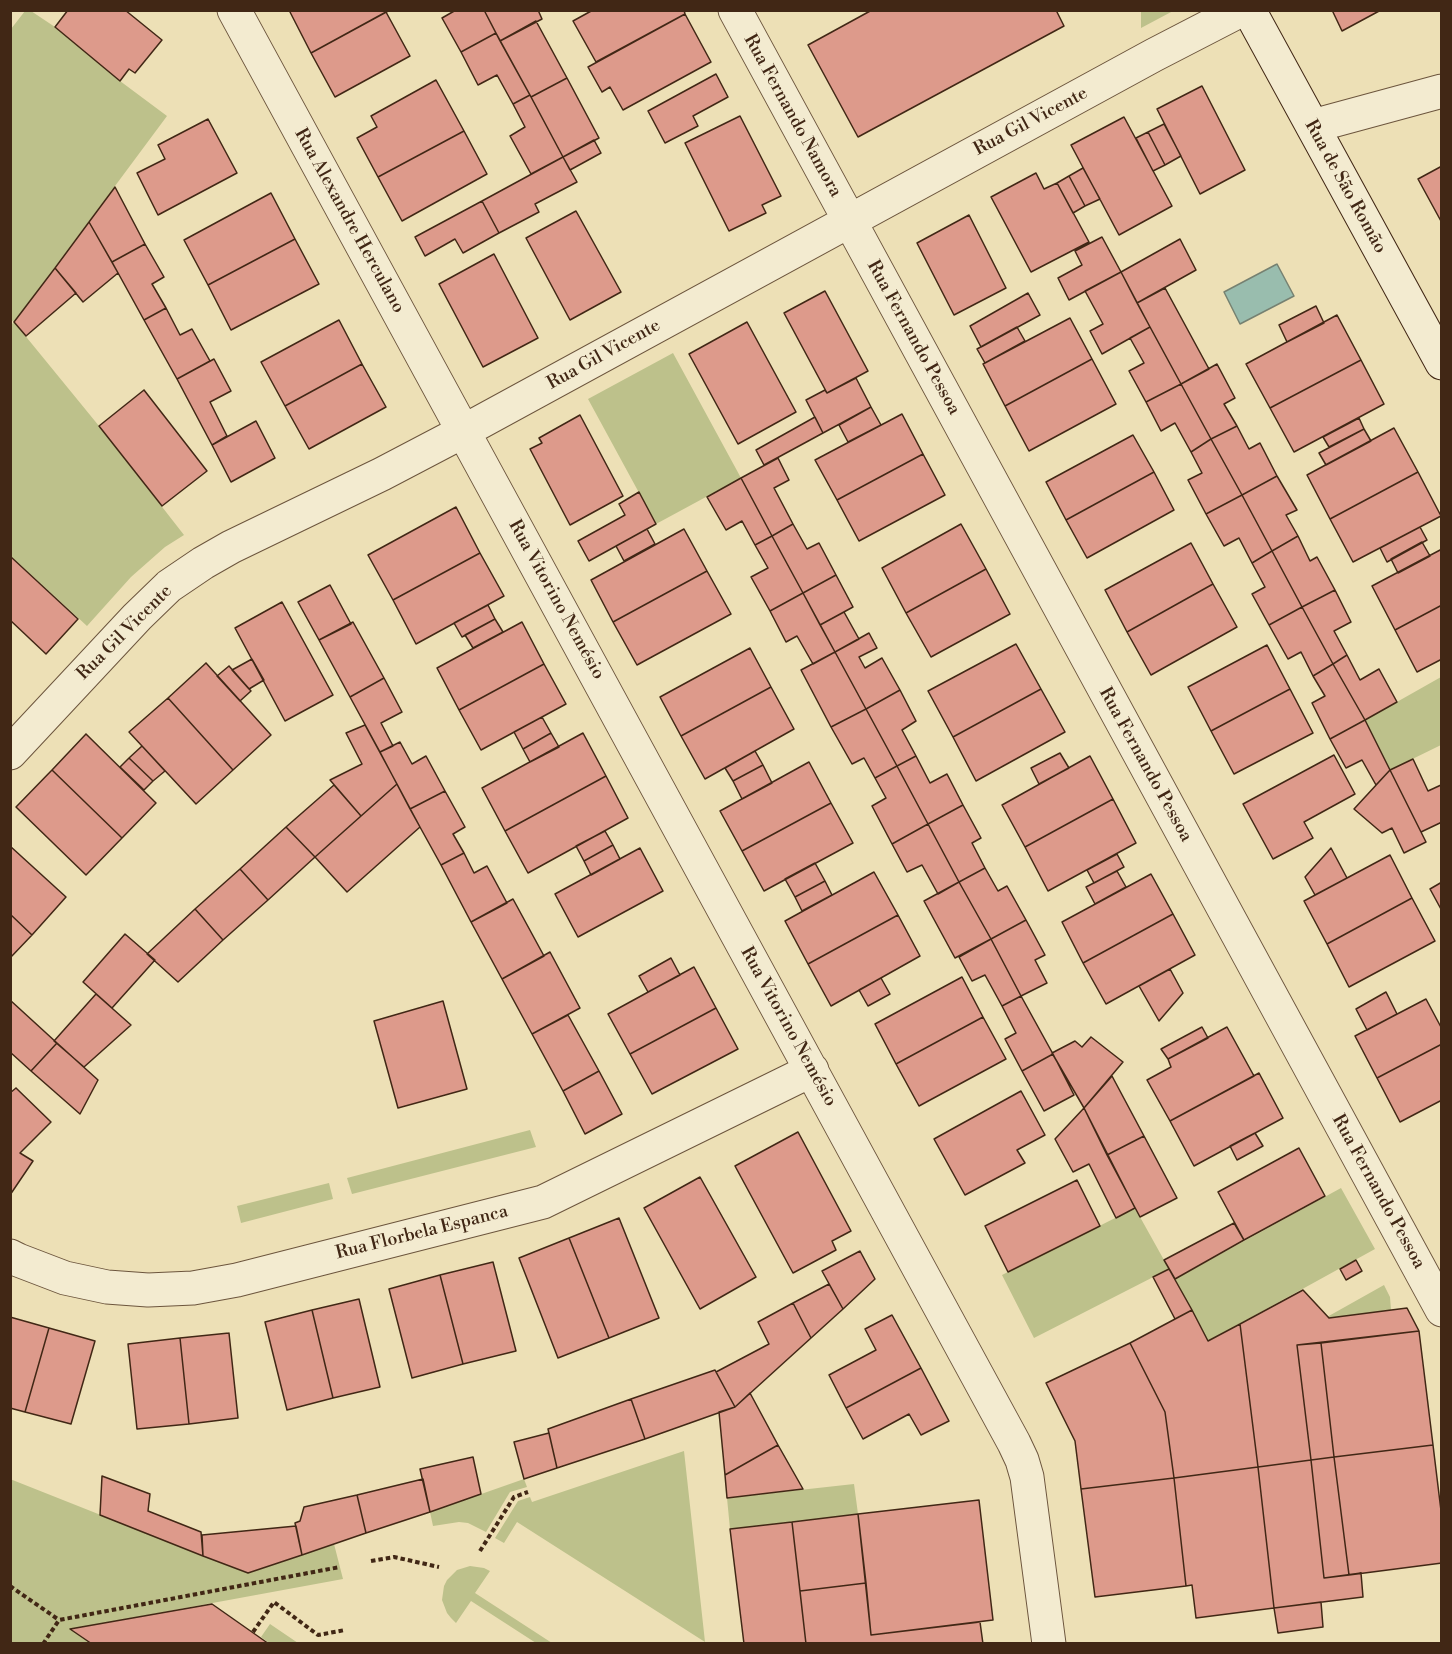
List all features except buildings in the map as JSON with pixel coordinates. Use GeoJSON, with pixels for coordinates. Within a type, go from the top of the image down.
{"type":"FeatureCollection","features":[{"type":"Feature","properties":{"kind":"street","name":"Rua Alexandre Herculano"},"geometry":{"type":"LineString","coordinates":[[234,10],[464,431]]}},
{"type":"Feature","properties":{"kind":"street","name":"Rua Fernando Namora"},"geometry":{"type":"LineString","coordinates":[[735,10],[850,221]]}},
{"type":"Feature","properties":{"kind":"street","name":"Rua Gil Vicente"},"geometry":{"type":"LineString","coordinates":[[10,753],[137,617],[169,586],[203,563],[464,431],[1154,55],[1241,10]]}},
{"type":"Feature","properties":{"kind":"street","name":"Rua de São Romão"},"geometry":{"type":"LineString","coordinates":[[1250,10],[1442,363]]}},
{"type":"Feature","properties":{"kind":"street"},"geometry":{"type":"LineString","coordinates":[[1313,126],[1442,91]]}},
{"type":"Feature","properties":{"kind":"street","name":"Rua Fernando Pessoa"},"geometry":{"type":"LineString","coordinates":[[850,221],[1442,1310]]}},
{"type":"Feature","properties":{"kind":"street","name":"Rua Vitorino Nemésio"},"geometry":{"type":"LineString","coordinates":[[464,431],[1022,1460],[1027,1477],[1049,1644]]}},
{"type":"Feature","properties":{"kind":"street","name":"Rua Florbela Espanca"},"geometry":{"type":"LineString","coordinates":[[10,1256],[66,1278],[107,1287],[148,1290],[193,1288],[237,1280],[543,1202],[812,1070]]}},
{"type":"Feature","properties":{"kind":"path"},"geometry":{"type":"LineString","coordinates":[[480,1551],[514,1497],[528,1492]]}},
{"type":"Feature","properties":{"kind":"path"},"geometry":{"type":"LineString","coordinates":[[371,1561],[394,1557],[439,1567]]}},
{"type":"Feature","properties":{"kind":"path"},"geometry":{"type":"LineString","coordinates":[[10,1586],[59,1620],[340,1567]]}},
{"type":"Feature","properties":{"kind":"path"},"geometry":{"type":"LineString","coordinates":[[253,1632],[274,1602],[318,1635],[345,1630]]}},
{"type":"Feature","properties":{"kind":"path"},"geometry":{"type":"LineString","coordinates":[[43,1644],[59,1620]]}},
{"type":"Feature","properties":{"kind":"green space"},"geometry":{"type":"Polygon","coordinates":[[[1141,10],[1173,11],[1141,28],[1141,10]]]}},
{"type":"Feature","properties":{"kind":"green space"},"geometry":{"type":"Polygon","coordinates":[[[25,11],[31,11],[55,27],[120,81],[167,116],[14,322],[10,319],[11,29],[25,11]]]}},
{"type":"Feature","properties":{"kind":"green space"},"geometry":{"type":"Polygon","coordinates":[[[14,322],[184,535],[165,547],[131,577],[87,626],[11,556],[10,326],[14,322]]]}},
{"type":"Feature","properties":{"kind":"green space"},"geometry":{"type":"Polygon","coordinates":[[[673,353],[741,478],[656,524],[588,399],[673,353]]]}},
{"type":"Feature","properties":{"kind":"green space"},"geometry":{"type":"Polygon","coordinates":[[[1441,677],[1441,745],[1390,770],[1365,720],[1441,677]]]}},
{"type":"Feature","properties":{"kind":"green space"},"geometry":{"type":"Polygon","coordinates":[[[530,1130],[536,1147],[352,1194],[347,1178],[530,1130]]]}},
{"type":"Feature","properties":{"kind":"green space"},"geometry":{"type":"Polygon","coordinates":[[[329,1183],[333,1199],[241,1223],[237,1206],[329,1183]]]}},
{"type":"Feature","properties":{"kind":"green space"},"geometry":{"type":"Polygon","coordinates":[[[1341,1188],[1375,1249],[1208,1341],[1175,1279],[1341,1188]]]}},
{"type":"Feature","properties":{"kind":"green space"},"geometry":{"type":"Polygon","coordinates":[[[1135,1208],[1169,1269],[1034,1338],[1002,1275],[1135,1208]]]}},
{"type":"Feature","properties":{"kind":"green space"},"geometry":{"type":"Polygon","coordinates":[[[1384,1285],[1390,1297],[1391,1310],[1327,1317],[1384,1285]]]}},
{"type":"Feature","properties":{"kind":"green space"},"geometry":{"type":"Polygon","coordinates":[[[684,1451],[705,1642],[517,1522],[504,1543],[495,1538],[518,1501],[530,1497],[532,1502],[684,1451]]]}},
{"type":"Feature","properties":{"kind":"green space"},"geometry":{"type":"Polygon","coordinates":[[[10,1479],[247,1573],[334,1544],[343,1579],[71,1629],[92,1643],[11,1643],[10,1479]]]}},
{"type":"Feature","properties":{"kind":"green space"},"geometry":{"type":"Polygon","coordinates":[[[524,1479],[527,1487],[510,1492],[486,1532],[468,1523],[433,1526],[430,1512],[524,1479]]]}},
{"type":"Feature","properties":{"kind":"green space"},"geometry":{"type":"Polygon","coordinates":[[[854,1484],[858,1514],[730,1529],[727,1498],[854,1484]]]}},
{"type":"Feature","properties":{"kind":"green space"},"geometry":{"type":"Polygon","coordinates":[[[470,1566],[490,1571],[475,1593],[552,1643],[536,1643],[471,1601],[456,1623],[447,1613],[442,1600],[444,1586],[457,1570],[470,1566]]]}},
{"type":"Feature","properties":{"kind":"green space"},"geometry":{"type":"Polygon","coordinates":[[[270,1624],[298,1643],[269,1643],[261,1637],[270,1624]]]}},
{"type":"Feature","properties":{"kind":"shaded area"},"geometry":{"type":"Polygon","coordinates":[[[1277,264],[1294,296],[1240,324],[1224,292],[1277,264]]]}}]}
